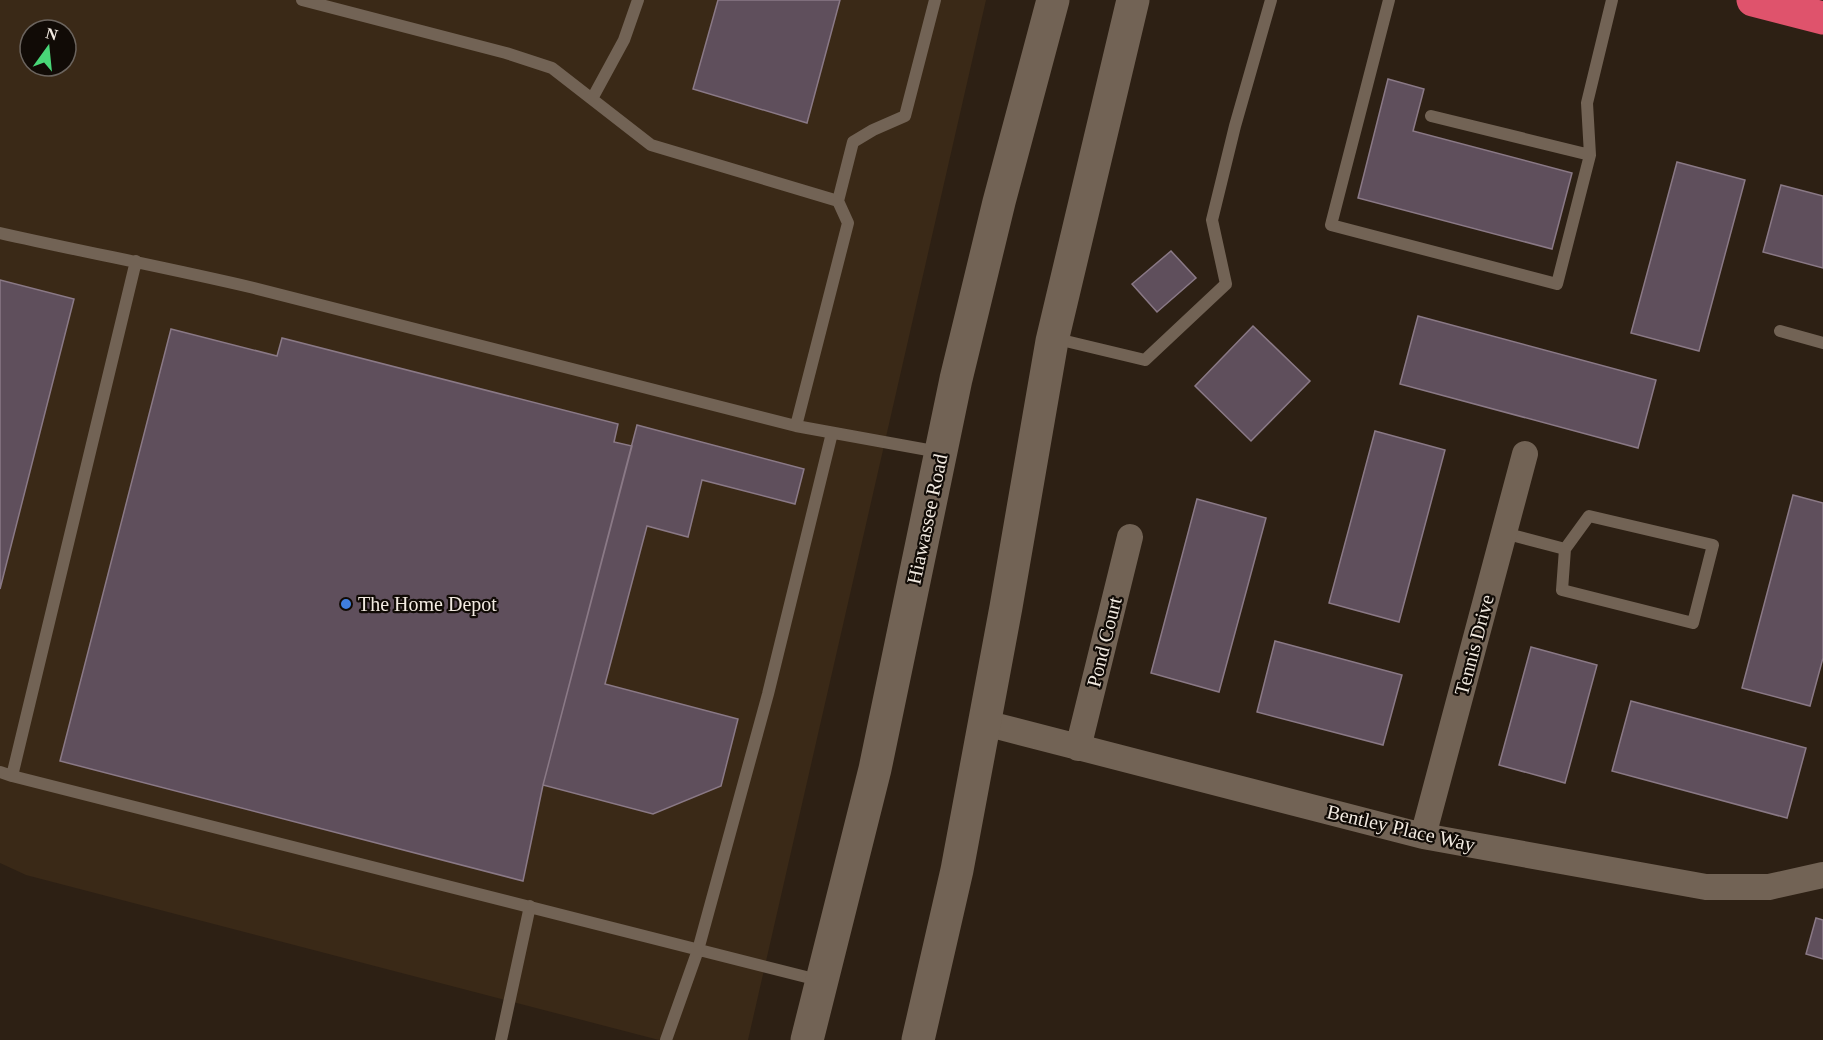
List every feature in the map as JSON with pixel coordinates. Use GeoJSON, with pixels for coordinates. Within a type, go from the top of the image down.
{"type":"FeatureCollection","features":[{"type":"Feature","properties":{"kind":"highway"},"geometry":{"type":"LineString","coordinates":[[1753,0],[1823,18]]}},
{"type":"Feature","properties":{"kind":"main road","name":"Hiawassee Road"},"geometry":{"type":"LineString","coordinates":[[807,1040],[875,769],[956,379],[999,202],[1053,0]]}},
{"type":"Feature","properties":{"kind":"main road"},"geometry":{"type":"LineString","coordinates":[[918,1040],[957,870],[1053,338],[1133,0]]}},
{"type":"Feature","properties":{"kind":"street","name":"Tennis Drive"},"geometry":{"type":"LineString","coordinates":[[1423,836],[1525,454]]}},
{"type":"Feature","properties":{"kind":"street","name":"Pond Court"},"geometry":{"type":"LineString","coordinates":[[1077,748],[1130,537]]}},
{"type":"Feature","properties":{"kind":"street","name":"Bentley Place Way"},"geometry":{"type":"LineString","coordinates":[[985,723],[1423,836],[1706,887],[1769,887],[1823,875]]}},
{"type":"Feature","properties":{"kind":"lane"},"geometry":{"type":"LineString","coordinates":[[302,0],[506,53],[552,68],[651,145],[838,201]]}},
{"type":"Feature","properties":{"kind":"lane"},"geometry":{"type":"LineString","coordinates":[[592,97],[624,40],[638,0]]}},
{"type":"Feature","properties":{"kind":"lane"},"geometry":{"type":"LineString","coordinates":[[796,426],[848,223],[838,201],[854,142],[873,130],[905,116],[935,0]]}},
{"type":"Feature","properties":{"kind":"lane"},"geometry":{"type":"LineString","coordinates":[[1053,338],[1145,360],[1226,284],[1212,220],[1235,126],[1271,0]]}},
{"type":"Feature","properties":{"kind":"lane"},"geometry":{"type":"LineString","coordinates":[[1389,0],[1331,225],[1557,284],[1590,155],[1587,103],[1612,0]]}},
{"type":"Feature","properties":{"kind":"lane"},"geometry":{"type":"LineString","coordinates":[[1431,116],[1590,155]]}},
{"type":"Feature","properties":{"kind":"lane"},"geometry":{"type":"LineString","coordinates":[[0,233],[77,251],[136,261],[333,307],[796,426],[941,452]]}},
{"type":"Feature","properties":{"kind":"lane"},"geometry":{"type":"LineString","coordinates":[[136,261],[6,774],[822,981]]}},
{"type":"Feature","properties":{"kind":"lane"},"geometry":{"type":"LineString","coordinates":[[1780,332],[1823,343]]}},
{"type":"Feature","properties":{"kind":"lane"},"geometry":{"type":"LineString","coordinates":[[666,1040],[698,950],[768,694],[832,433]]}},
{"type":"Feature","properties":{"kind":"lane"},"geometry":{"type":"LineString","coordinates":[[1589,516],[1713,545],[1692,623],[1562,590],[1565,549],[1589,516]]}},
{"type":"Feature","properties":{"kind":"lane"},"geometry":{"type":"LineString","coordinates":[[1504,533],[1565,549]]}},
{"type":"Feature","properties":{"kind":"lane"},"geometry":{"type":"LineString","coordinates":[[501,1040],[530,906]]}},
{"type":"Feature","properties":{"kind":"shaded area"},"geometry":{"type":"Polygon","coordinates":[[[0,0],[986,0],[748,1040],[659,1040],[26,875],[0,863],[0,0]]]}},
{"type":"Feature","properties":{"kind":"building"},"geometry":{"type":"Polygon","coordinates":[[[718,0],[840,0],[807,123],[693,89],[718,0]]]}},
{"type":"Feature","properties":{"kind":"building"},"geometry":{"type":"Polygon","coordinates":[[[1388,79],[1424,89],[1413,131],[1572,173],[1552,249],[1358,198],[1388,79]]]}},
{"type":"Feature","properties":{"kind":"building"},"geometry":{"type":"Polygon","coordinates":[[[1677,162],[1745,180],[1699,351],[1631,333],[1677,162]]]}},
{"type":"Feature","properties":{"kind":"building"},"geometry":{"type":"Polygon","coordinates":[[[1781,185],[1823,196],[1823,268],[1763,252],[1781,185]]]}},
{"type":"Feature","properties":{"kind":"building"},"geometry":{"type":"Polygon","coordinates":[[[1171,251],[1196,278],[1157,312],[1132,284],[1171,251]]]}},
{"type":"Feature","properties":{"kind":"building"},"geometry":{"type":"Polygon","coordinates":[[[0,280],[74,299],[0,589],[0,280]]]}},
{"type":"Feature","properties":{"kind":"building"},"geometry":{"type":"Polygon","coordinates":[[[1418,316],[1656,380],[1638,448],[1400,384],[1418,316]]]}},
{"type":"Feature","properties":{"kind":"building"},"geometry":{"type":"Polygon","coordinates":[[[1253,326],[1310,381],[1251,441],[1195,386],[1253,326]]]}},
{"type":"Feature","properties":{"kind":"building","name":"The Home Depot"},"geometry":{"type":"Polygon","coordinates":[[[171,329],[277,356],[282,338],[618,424],[614,442],[632,446],[543,785],[523,881],[60,761],[171,329]]]}},
{"type":"Feature","properties":{"kind":"building"},"geometry":{"type":"Polygon","coordinates":[[[637,425],[804,469],[795,504],[702,480],[688,537],[647,526],[605,684],[738,719],[721,786],[653,814],[543,785],[637,425]]]}},
{"type":"Feature","properties":{"kind":"building"},"geometry":{"type":"Polygon","coordinates":[[[1375,431],[1445,450],[1399,622],[1329,603],[1375,431]]]}},
{"type":"Feature","properties":{"kind":"building"},"geometry":{"type":"Polygon","coordinates":[[[1793,495],[1823,503],[1823,658],[1810,706],[1742,688],[1793,495]]]}},
{"type":"Feature","properties":{"kind":"building"},"geometry":{"type":"Polygon","coordinates":[[[1197,499],[1266,518],[1219,692],[1151,673],[1197,499]]]}},
{"type":"Feature","properties":{"kind":"building"},"geometry":{"type":"Polygon","coordinates":[[[1275,641],[1402,675],[1383,745],[1257,712],[1275,641]]]}},
{"type":"Feature","properties":{"kind":"building"},"geometry":{"type":"Polygon","coordinates":[[[1531,647],[1597,665],[1565,783],[1499,765],[1531,647]]]}},
{"type":"Feature","properties":{"kind":"building"},"geometry":{"type":"Polygon","coordinates":[[[1631,701],[1806,748],[1787,818],[1612,771],[1631,701]]]}},
{"type":"Feature","properties":{"kind":"building"},"geometry":{"type":"Polygon","coordinates":[[[1816,918],[1823,920],[1823,959],[1806,954],[1816,918]]]}},
{"type":"Feature","properties":{"kind":"place","name":"The Home Depot"},"geometry":{"type":"Point","coordinates":[346,604]}}]}
